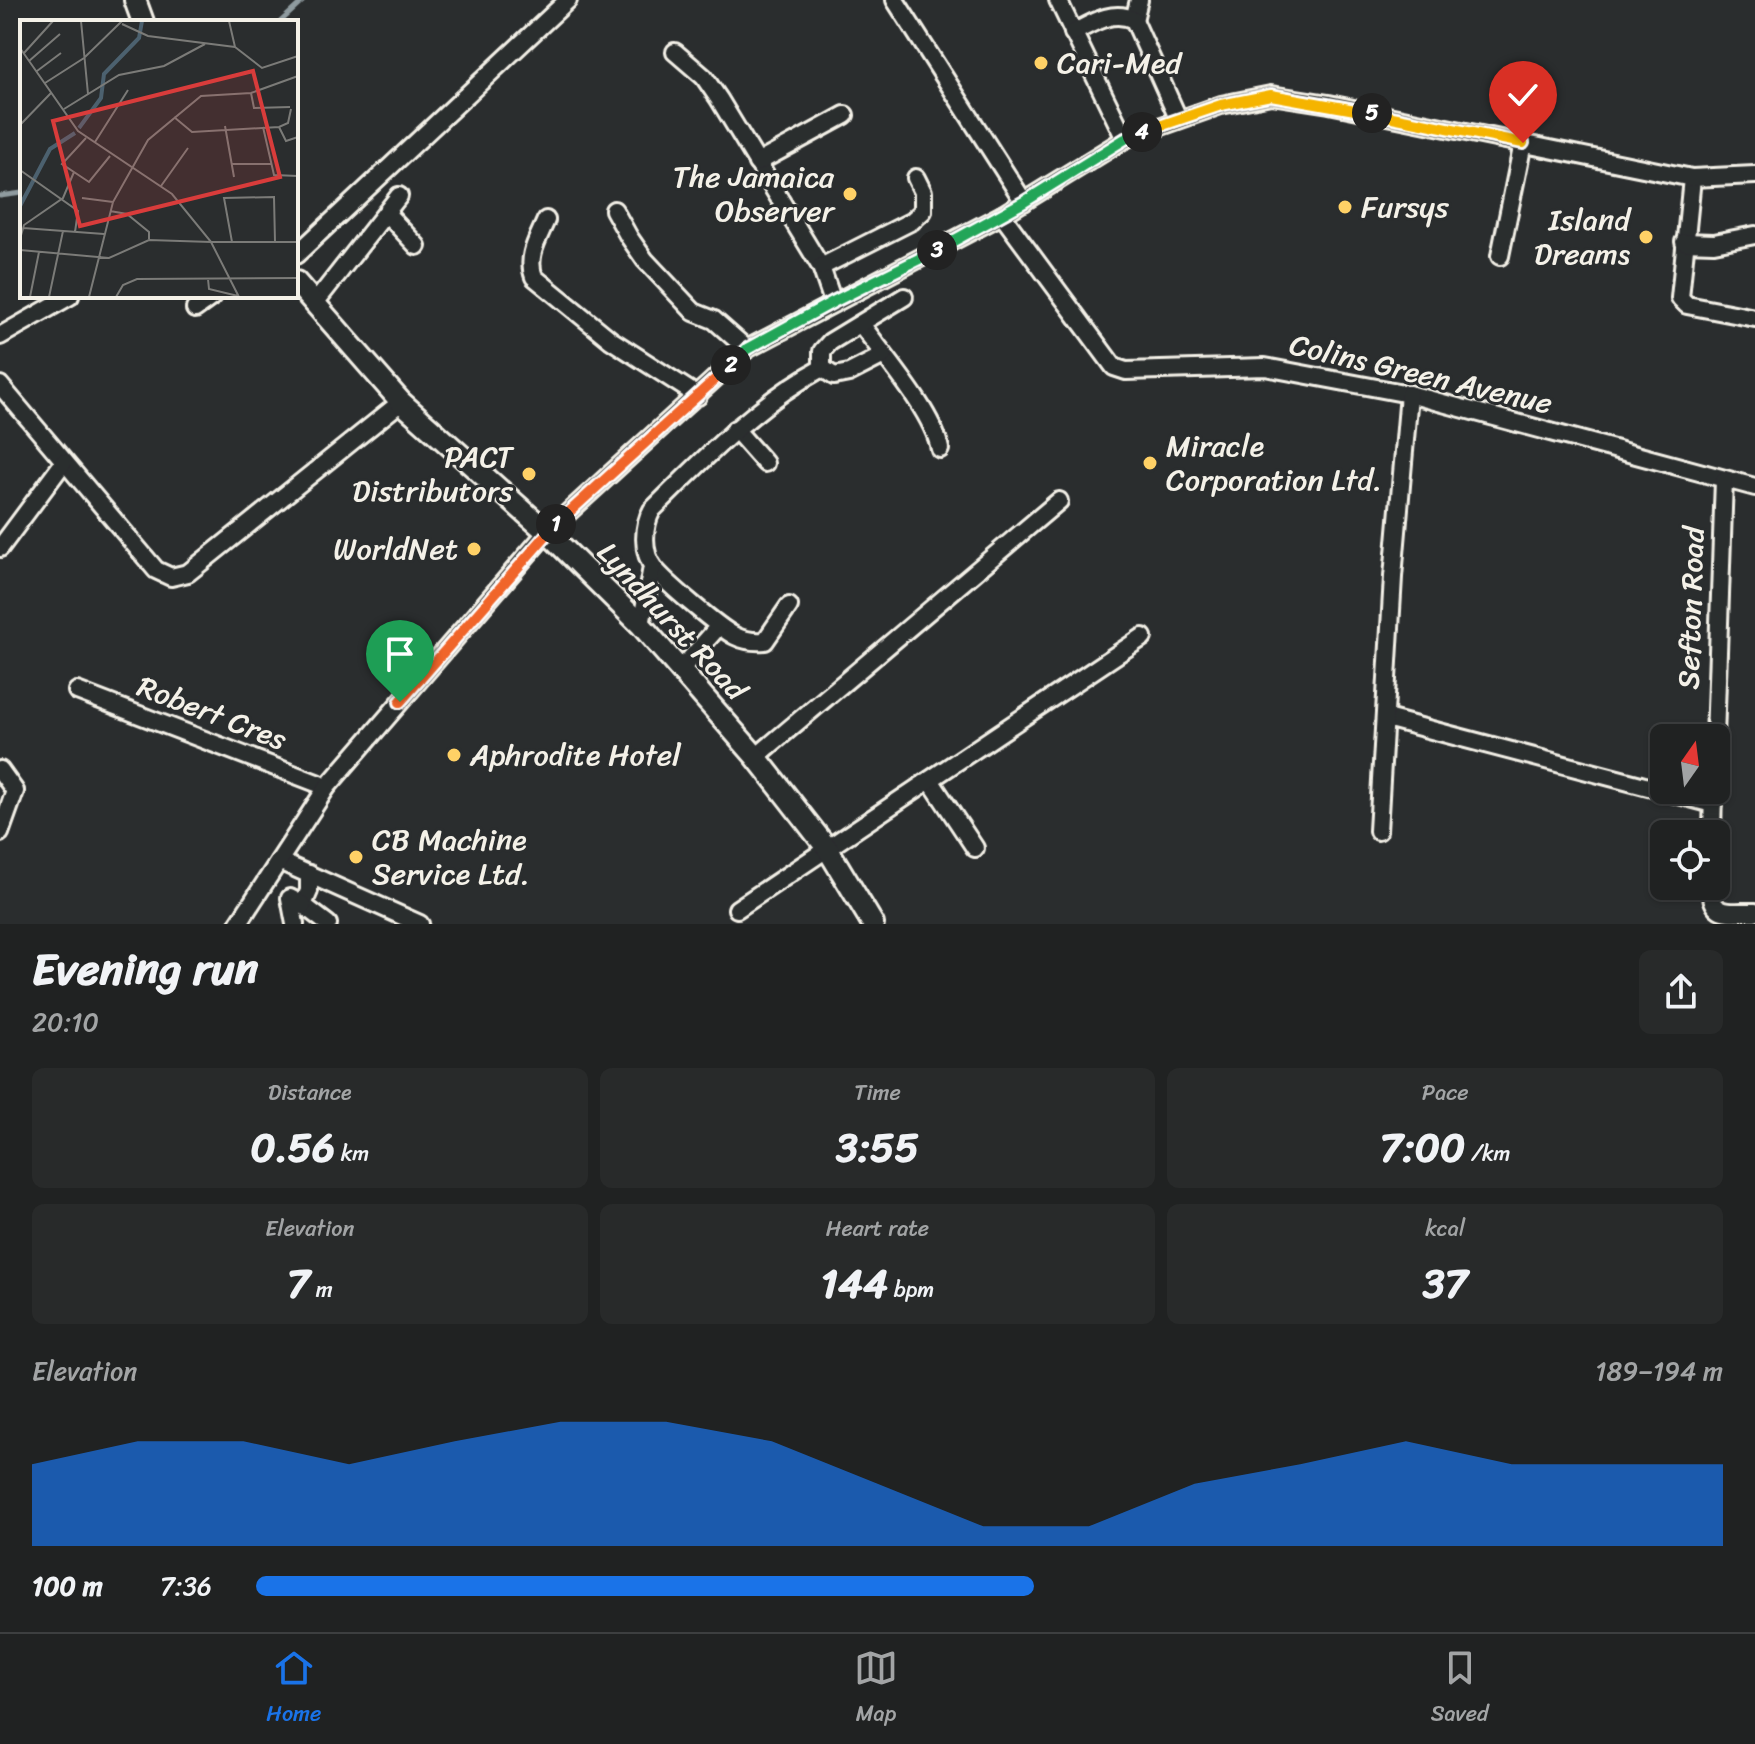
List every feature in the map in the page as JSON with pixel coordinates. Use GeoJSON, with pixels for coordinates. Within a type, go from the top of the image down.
{"type":"FeatureCollection","features":[{"type":"Feature","properties":{"kind":"main road"},"geometry":{"type":"LineString","coordinates":[[135,0],[142,20]]}},
{"type":"Feature","properties":{"kind":"main road","name":"Lyndhurst Road"},"geometry":{"type":"LineString","coordinates":[[298,284],[401,402],[547,532],[681,669],[756,757],[827,848],[873,924]]}},
{"type":"Feature","properties":{"kind":"street"},"geometry":{"type":"LineString","coordinates":[[298,253],[568,0]]}},
{"type":"Feature","properties":{"kind":"street"},"geometry":{"type":"LineString","coordinates":[[895,0],[1024,202]]}},
{"type":"Feature","properties":{"kind":"street"},"geometry":{"type":"LineString","coordinates":[[1058,0],[1125,139]]}},
{"type":"Feature","properties":{"kind":"street"},"geometry":{"type":"LineString","coordinates":[[1134,20],[1139,0]]}},
{"type":"Feature","properties":{"kind":"street"},"geometry":{"type":"LineString","coordinates":[[1073,33],[1109,16],[1125,15],[1134,20],[1178,118]]}},
{"type":"Feature","properties":{"kind":"street"},"geometry":{"type":"LineString","coordinates":[[675,52],[704,77],[821,267],[833,302]]}},
{"type":"Feature","properties":{"kind":"street"},"geometry":{"type":"LineString","coordinates":[[238,924],[327,787],[547,532],[747,349],[1002,215],[1125,139],[1221,105],[1271,95],[1692,178],[1755,175]]}},
{"type":"Feature","properties":{"kind":"street"},"geometry":{"type":"LineString","coordinates":[[757,163],[845,115]]}},
{"type":"Feature","properties":{"kind":"street"},"geometry":{"type":"LineString","coordinates":[[1500,256],[1523,143]]}},
{"type":"Feature","properties":{"kind":"street"},"geometry":{"type":"LineString","coordinates":[[821,267],[912,221],[923,211],[923,192],[916,178]]}},
{"type":"Feature","properties":{"kind":"street"},"geometry":{"type":"LineString","coordinates":[[1692,178],[1680,298],[1682,302],[1755,318]]}},
{"type":"Feature","properties":{"kind":"street"},"geometry":{"type":"LineString","coordinates":[[315,303],[399,196]]}},
{"type":"Feature","properties":{"kind":"street"},"geometry":{"type":"LineString","coordinates":[[614,210],[645,260],[694,312],[714,320],[747,349]]}},
{"type":"Feature","properties":{"kind":"street"},"geometry":{"type":"LineString","coordinates":[[386,213],[417,246]]}},
{"type":"Feature","properties":{"kind":"street","name":"Colins Green Avenue"},"geometry":{"type":"LineString","coordinates":[[1002,215],[1114,367],[1126,371],[1265,367],[1409,394],[1755,487]]}},
{"type":"Feature","properties":{"kind":"street"},"geometry":{"type":"LineString","coordinates":[[546,220],[531,255],[530,268],[534,277],[611,340],[698,396]]}},
{"type":"Feature","properties":{"kind":"street"},"geometry":{"type":"LineString","coordinates":[[1684,242],[1714,243],[1755,235]]}},
{"type":"Feature","properties":{"kind":"street"},"geometry":{"type":"LineString","coordinates":[[822,368],[822,351],[830,342],[904,297]]}},
{"type":"Feature","properties":{"kind":"street"},"geometry":{"type":"LineString","coordinates":[[0,336],[66,298]]}},
{"type":"Feature","properties":{"kind":"street"},"geometry":{"type":"LineString","coordinates":[[195,309],[210,298]]}},
{"type":"Feature","properties":{"kind":"street"},"geometry":{"type":"LineString","coordinates":[[861,324],[928,419],[938,437],[940,449]]}},
{"type":"Feature","properties":{"kind":"street"},"geometry":{"type":"LineString","coordinates":[[822,368],[834,376],[849,373],[884,355]]}},
{"type":"Feature","properties":{"kind":"street"},"geometry":{"type":"LineString","coordinates":[[641,625],[652,567],[644,533],[645,522],[652,510],[735,429],[798,381],[822,368]]}},
{"type":"Feature","properties":{"kind":"street"},"geometry":{"type":"LineString","coordinates":[[0,385],[156,570],[171,577],[188,573],[401,402]]}},
{"type":"Feature","properties":{"kind":"street"},"geometry":{"type":"LineString","coordinates":[[1378,831],[1393,577],[1409,394]]}},
{"type":"Feature","properties":{"kind":"street"},"geometry":{"type":"LineString","coordinates":[[735,429],[765,463]]}},
{"type":"Feature","properties":{"kind":"street"},"geometry":{"type":"LineString","coordinates":[[0,548],[64,462]]}},
{"type":"Feature","properties":{"kind":"street","name":"Sefton Road"},"geometry":{"type":"LineString","coordinates":[[1715,724],[1724,480]]}},
{"type":"Feature","properties":{"kind":"street"},"geometry":{"type":"LineString","coordinates":[[756,757],[1059,501]]}},
{"type":"Feature","properties":{"kind":"street"},"geometry":{"type":"LineString","coordinates":[[652,567],[719,626],[752,642],[765,641],[789,606]]}},
{"type":"Feature","properties":{"kind":"street"},"geometry":{"type":"LineString","coordinates":[[681,669],[719,626]]}},
{"type":"Feature","properties":{"kind":"street"},"geometry":{"type":"LineString","coordinates":[[737,909],[1143,637]]}},
{"type":"Feature","properties":{"kind":"street","name":"Robert Cres"},"geometry":{"type":"LineString","coordinates":[[77,691],[327,787]]}},
{"type":"Feature","properties":{"kind":"street"},"geometry":{"type":"LineString","coordinates":[[1386,718],[1650,782]]}},
{"type":"Feature","properties":{"kind":"street"},"geometry":{"type":"LineString","coordinates":[[0,770],[15,791],[0,833]]}},
{"type":"Feature","properties":{"kind":"street"},"geometry":{"type":"LineString","coordinates":[[930,780],[975,848]]}},
{"type":"Feature","properties":{"kind":"street"},"geometry":{"type":"LineString","coordinates":[[279,861],[420,924]]}},
{"type":"Feature","properties":{"kind":"street"},"geometry":{"type":"LineString","coordinates":[[303,905],[309,891],[309,874]]}},
{"type":"Feature","properties":{"kind":"street"},"geometry":{"type":"LineString","coordinates":[[295,924],[290,898],[328,924]]}},
{"type":"Feature","properties":{"kind":"street"},"geometry":{"type":"LineString","coordinates":[[1711,900],[1714,907],[1720,910],[1755,912]]}},
{"type":"Feature","properties":{"kind":"waterway"},"geometry":{"type":"LineString","coordinates":[[282,20],[304,0]]}},
{"type":"Feature","properties":{"kind":"waterway"},"geometry":{"type":"LineString","coordinates":[[0,196],[20,193]]}},
{"type":"Feature","properties":{"kind":"place","name":"Cari-Med"},"geometry":{"type":"Point","coordinates":[1041,63]}},
{"type":"Feature","properties":{"kind":"place","name":"The Jamaica Observer"},"geometry":{"type":"Point","coordinates":[850,194]}},
{"type":"Feature","properties":{"kind":"place","name":"Fursys"},"geometry":{"type":"Point","coordinates":[1345,207]}},
{"type":"Feature","properties":{"kind":"place","name":"Island Dreams"},"geometry":{"type":"Point","coordinates":[1646,237]}},
{"type":"Feature","properties":{"kind":"place","name":"Miracle Corporation Ltd."},"geometry":{"type":"Point","coordinates":[1150,463]}},
{"type":"Feature","properties":{"kind":"place","name":"PACT Distributors"},"geometry":{"type":"Point","coordinates":[529,474]}},
{"type":"Feature","properties":{"kind":"place","name":"WorldNet"},"geometry":{"type":"Point","coordinates":[474,549]}},
{"type":"Feature","properties":{"kind":"place","name":"Aphrodite Hotel"},"geometry":{"type":"Point","coordinates":[454,755]}},
{"type":"Feature","properties":{"kind":"place","name":"CB Machine Service Ltd."},"geometry":{"type":"Point","coordinates":[356,857]}},
{"type":"Feature","properties":{"kind":"route"},"geometry":{"type":"LineString","coordinates":[[400,702],[547,532],[747,349],[1002,215],[1125,139],[1221,105],[1271,95],[1523,143]]}}]}
